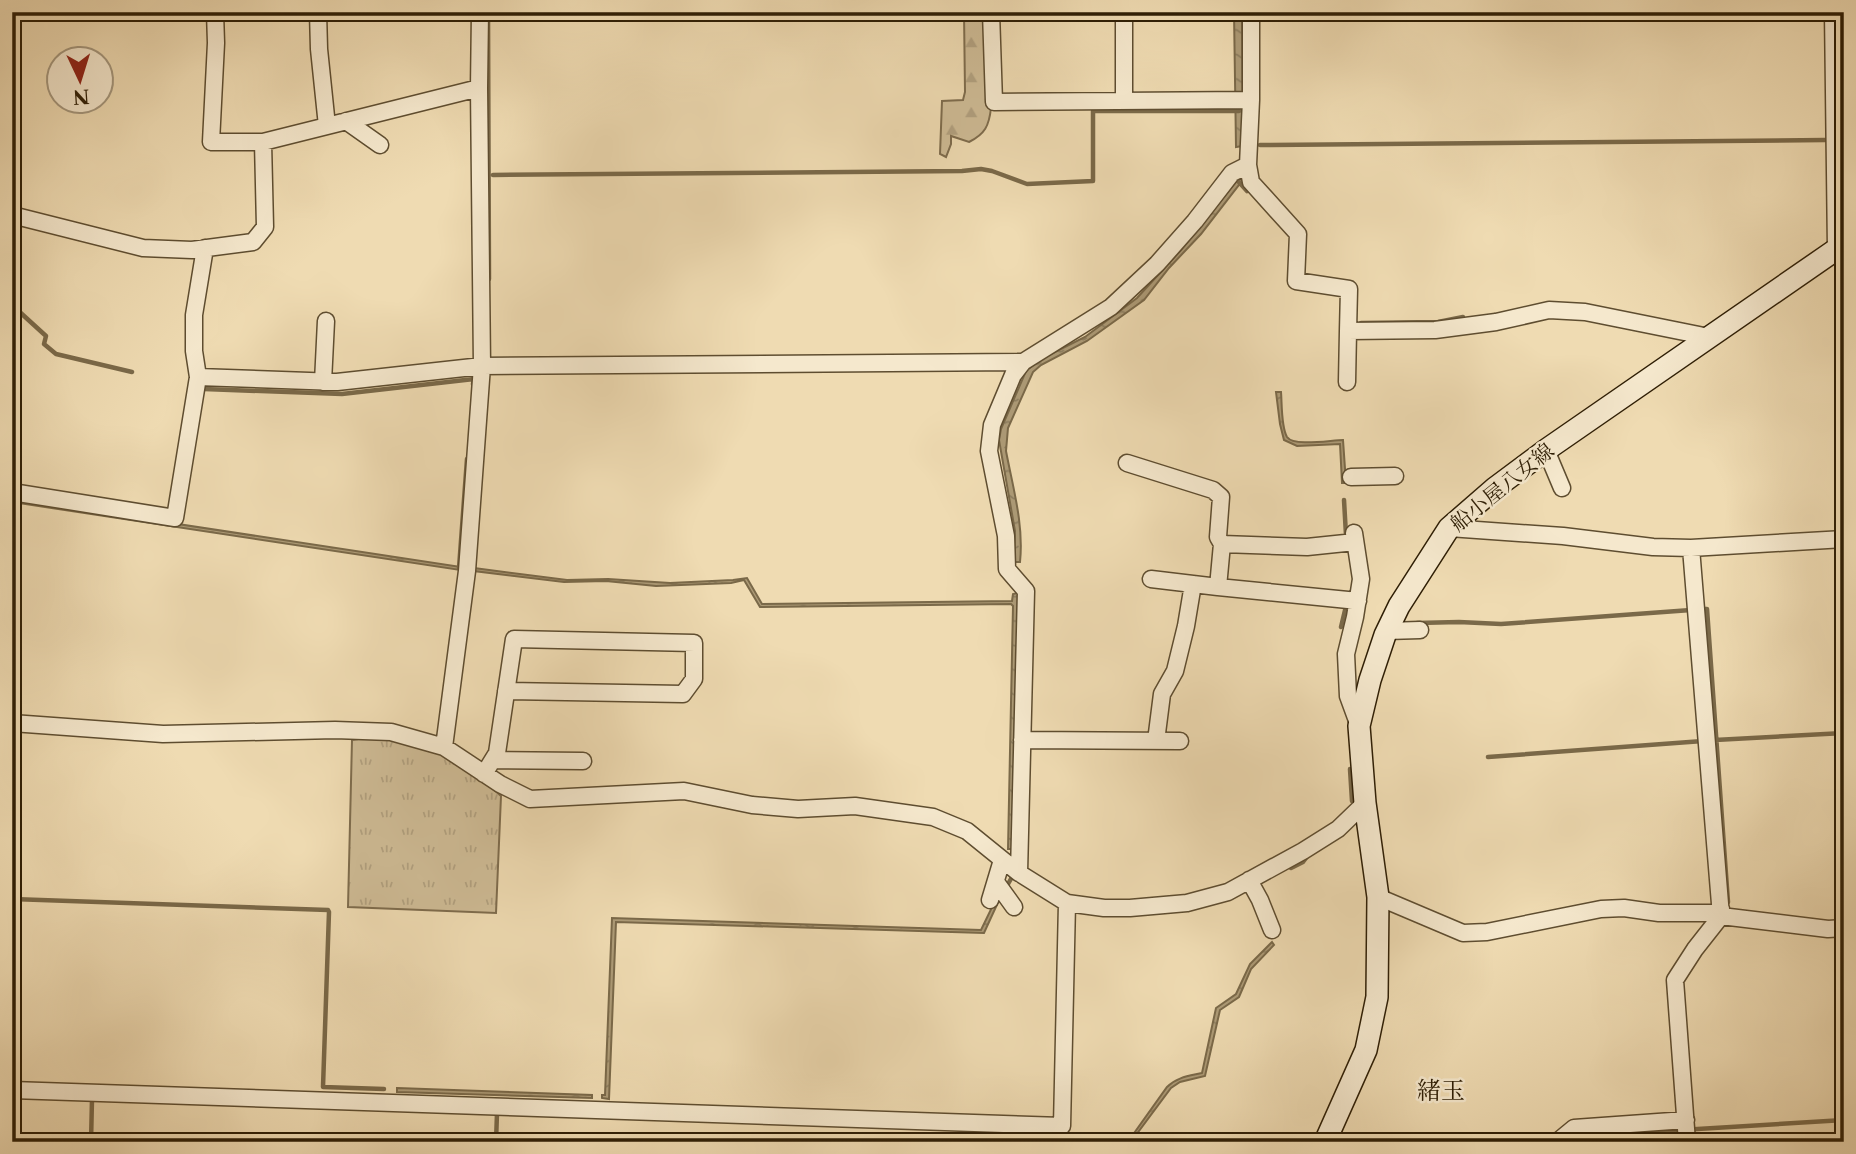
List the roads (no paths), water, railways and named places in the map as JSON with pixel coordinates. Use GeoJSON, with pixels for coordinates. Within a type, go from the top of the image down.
{"type":"FeatureCollection","features":[{"type":"Feature","properties":{"kind":"main road","name":"船小屋八女線"},"geometry":{"type":"LineString","coordinates":[[1325,1142],[1366,1050],[1377,997],[1378,897],[1365,803],[1359,726],[1370,680],[1398,606],[1449,528],[1495,488],[1840,247]]}},
{"type":"Feature","properties":{"kind":"street"},"geometry":{"type":"LineString","coordinates":[[215,12],[211,142],[263,142],[479,88]]}},
{"type":"Feature","properties":{"kind":"street"},"geometry":{"type":"LineString","coordinates":[[318,12],[327,126]]}},
{"type":"Feature","properties":{"kind":"street"},"geometry":{"type":"LineString","coordinates":[[444,747],[467,571],[482,366],[480,12]]}},
{"type":"Feature","properties":{"kind":"street"},"geometry":{"type":"LineString","coordinates":[[991,12],[994,102],[1251,100]]}},
{"type":"Feature","properties":{"kind":"street"},"geometry":{"type":"LineString","coordinates":[[1124,12],[1124,101]]}},
{"type":"Feature","properties":{"kind":"street"},"geometry":{"type":"LineString","coordinates":[[1251,12],[1248,165],[1251,182],[1298,234],[1296,281],[1349,289],[1347,382]]}},
{"type":"Feature","properties":{"kind":"street"},"geometry":{"type":"LineString","coordinates":[[1833,12],[1840,247]]}},
{"type":"Feature","properties":{"kind":"street"},"geometry":{"type":"LineString","coordinates":[[346,121],[380,145]]}},
{"type":"Feature","properties":{"kind":"street"},"geometry":{"type":"LineString","coordinates":[[12,215],[143,248],[192,250],[253,242],[265,227],[263,142]]}},
{"type":"Feature","properties":{"kind":"street"},"geometry":{"type":"LineString","coordinates":[[1019,873],[1026,591],[1007,569],[1006,536],[989,451],[992,425],[1013,375],[1023,362],[1111,307],[1157,264],[1195,221],[1231,173],[1248,165]]}},
{"type":"Feature","properties":{"kind":"street"},"geometry":{"type":"LineString","coordinates":[[12,492],[175,518],[198,377],[194,351],[194,315],[205,248]]}},
{"type":"Feature","properties":{"kind":"street"},"geometry":{"type":"LineString","coordinates":[[1349,331],[1436,330],[1496,322],[1549,310],[1585,312],[1709,337]]}},
{"type":"Feature","properties":{"kind":"street"},"geometry":{"type":"LineString","coordinates":[[323,382],[326,321]]}},
{"type":"Feature","properties":{"kind":"street"},"geometry":{"type":"LineString","coordinates":[[198,377],[337,382],[482,366],[1023,362]]}},
{"type":"Feature","properties":{"kind":"street"},"geometry":{"type":"LineString","coordinates":[[1546,450],[1562,488]]}},
{"type":"Feature","properties":{"kind":"street"},"geometry":{"type":"LineString","coordinates":[[1127,463],[1213,490],[1221,497],[1218,537],[1222,544],[1219,587]]}},
{"type":"Feature","properties":{"kind":"street"},"geometry":{"type":"LineString","coordinates":[[1352,477],[1395,476]]}},
{"type":"Feature","properties":{"kind":"street"},"geometry":{"type":"LineString","coordinates":[[1449,528],[1563,536],[1653,547],[1691,548],[1844,539]]}},
{"type":"Feature","properties":{"kind":"street"},"geometry":{"type":"LineString","coordinates":[[1222,544],[1307,547],[1354,537],[1361,579],[1346,654],[1348,696],[1359,726]]}},
{"type":"Feature","properties":{"kind":"street"},"geometry":{"type":"LineString","coordinates":[[1687,1142],[1675,980],[1721,913],[1691,548]]}},
{"type":"Feature","properties":{"kind":"street"},"geometry":{"type":"LineString","coordinates":[[1151,579],[1357,601]]}},
{"type":"Feature","properties":{"kind":"street"},"geometry":{"type":"LineString","coordinates":[[1156,741],[1163,694],[1175,671],[1193,584]]}},
{"type":"Feature","properties":{"kind":"street"},"geometry":{"type":"LineString","coordinates":[[1387,631],[1420,630]]}},
{"type":"Feature","properties":{"kind":"street"},"geometry":{"type":"LineString","coordinates":[[488,767],[497,753],[506,691],[514,639],[694,643],[694,679],[683,694],[506,691]]}},
{"type":"Feature","properties":{"kind":"street"},"geometry":{"type":"LineString","coordinates":[[12,723],[163,734],[335,730],[391,732],[444,747],[488,767],[583,761]]}},
{"type":"Feature","properties":{"kind":"street"},"geometry":{"type":"LineString","coordinates":[[1022,740],[1180,741]]}},
{"type":"Feature","properties":{"kind":"street"},"geometry":{"type":"LineString","coordinates":[[488,767],[499,784],[530,799],[684,791],[752,805],[798,809],[855,806],[933,817],[967,831],[1019,873],[1067,903],[1104,908],[1187,903],[1228,892],[1338,829],[1365,803]]}},
{"type":"Feature","properties":{"kind":"street"},"geometry":{"type":"LineString","coordinates":[[990,900],[1002,860]]}},
{"type":"Feature","properties":{"kind":"street"},"geometry":{"type":"LineString","coordinates":[[1249,880],[1272,930]]}},
{"type":"Feature","properties":{"kind":"street"},"geometry":{"type":"LineString","coordinates":[[996,882],[1014,907]]}},
{"type":"Feature","properties":{"kind":"street"},"geometry":{"type":"LineString","coordinates":[[1378,897],[1462,933],[1486,932],[1601,909],[1624,908],[1659,913],[1721,913],[1828,929],[1844,928]]}},
{"type":"Feature","properties":{"kind":"street"},"geometry":{"type":"LineString","coordinates":[[12,1090],[1054,1133],[1062,1126],[1067,903]]}},
{"type":"Feature","properties":{"kind":"street"},"geometry":{"type":"LineString","coordinates":[[1557,1142],[1574,1128],[1686,1119]]}},
{"type":"Feature","properties":{"kind":"water"},"geometry":{"type":"Polygon","coordinates":[[[1234,12],[1242,12],[1243,146],[1236,147],[1234,12]]]}},
{"type":"Feature","properties":{"kind":"water"},"geometry":{"type":"Polygon","coordinates":[[[1243,178],[1243,184],[1239,185],[1144,300],[1087,341],[1033,372],[1008,428],[1006,451],[1017,506],[1021,548],[1020,562],[1014,562],[1015,531],[999,440],[1001,429],[1026,371],[1041,359],[1085,337],[1137,298],[1181,250],[1236,179],[1243,178]]]}},
{"type":"Feature","properties":{"kind":"water"},"geometry":{"type":"Polygon","coordinates":[[[1276,392],[1281,392],[1284,427],[1291,440],[1343,440],[1346,483],[1342,483],[1340,444],[1297,446],[1284,440],[1276,392]]]}},
{"type":"Feature","properties":{"kind":"water"},"geometry":{"type":"Polygon","coordinates":[[[13,499],[461,567],[460,570],[12,502],[13,499]]]}},
{"type":"Feature","properties":{"kind":"water"},"geometry":{"type":"Polygon","coordinates":[[[474,568],[567,580],[608,579],[670,583],[747,578],[762,604],[1012,601],[1013,594],[1018,593],[1013,849],[1008,849],[1011,604],[760,607],[744,580],[731,583],[656,586],[606,581],[564,582],[474,571],[474,568]]]}},
{"type":"Feature","properties":{"kind":"water"},"geometry":{"type":"Polygon","coordinates":[[[997,897],[1000,898],[984,933],[616,922],[609,1099],[602,1098],[602,1095],[605,1095],[612,918],[981,930],[997,897]]]}},
{"type":"Feature","properties":{"kind":"water"},"geometry":{"type":"Polygon","coordinates":[[[1272,942],[1274,945],[1251,969],[1239,997],[1220,1010],[1205,1076],[1180,1082],[1171,1088],[1133,1139],[1066,1138],[1066,1142],[1062,1142],[1062,1134],[1132,1136],[1167,1087],[1179,1079],[1202,1073],[1216,1008],[1236,994],[1250,964],[1272,942]]]}},
{"type":"Feature","properties":{"kind":"water"},"geometry":{"type":"Polygon","coordinates":[[[397,1088],[592,1095],[592,1098],[397,1092],[397,1088]]]}},
{"type":"Feature","properties":{"kind":"waterway"},"geometry":{"type":"LineString","coordinates":[[488,12],[489,279]]}},
{"type":"Feature","properties":{"kind":"waterway"},"geometry":{"type":"LineString","coordinates":[[1843,12],[1844,40]]}},
{"type":"Feature","properties":{"kind":"waterway"},"geometry":{"type":"LineString","coordinates":[[493,175],[981,169],[1027,184],[1093,181],[1093,111],[1239,111]]}},
{"type":"Feature","properties":{"kind":"waterway"},"geometry":{"type":"LineString","coordinates":[[1260,145],[1825,140]]}},
{"type":"Feature","properties":{"kind":"waterway"},"geometry":{"type":"LineString","coordinates":[[1238,181],[1247,191]]}},
{"type":"Feature","properties":{"kind":"waterway"},"geometry":{"type":"LineString","coordinates":[[12,305],[46,336],[44,344],[56,354],[132,372]]}},
{"type":"Feature","properties":{"kind":"waterway"},"geometry":{"type":"LineString","coordinates":[[1361,323],[1438,322],[1463,317]]}},
{"type":"Feature","properties":{"kind":"waterway"},"geometry":{"type":"LineString","coordinates":[[204,389],[342,394],[474,379],[473,384]]}},
{"type":"Feature","properties":{"kind":"waterway"},"geometry":{"type":"LineString","coordinates":[[459,568],[467,459]]}},
{"type":"Feature","properties":{"kind":"waterway"},"geometry":{"type":"LineString","coordinates":[[1344,500],[1346,535]]}},
{"type":"Feature","properties":{"kind":"waterway"},"geometry":{"type":"LineString","coordinates":[[1341,627],[1346,606]]}},
{"type":"Feature","properties":{"kind":"waterway"},"geometry":{"type":"LineString","coordinates":[[1700,609],[1707,609],[1728,902]]}},
{"type":"Feature","properties":{"kind":"waterway"},"geometry":{"type":"LineString","coordinates":[[1417,623],[1501,624],[1691,610]]}},
{"type":"Feature","properties":{"kind":"waterway"},"geometry":{"type":"LineString","coordinates":[[1715,740],[1844,733]]}},
{"type":"Feature","properties":{"kind":"waterway"},"geometry":{"type":"LineString","coordinates":[[1488,757],[1703,741]]}},
{"type":"Feature","properties":{"kind":"waterway"},"geometry":{"type":"LineString","coordinates":[[1350,769],[1352,801]]}},
{"type":"Feature","properties":{"kind":"waterway"},"geometry":{"type":"LineString","coordinates":[[1291,868],[1306,858]]}},
{"type":"Feature","properties":{"kind":"waterway"},"geometry":{"type":"LineString","coordinates":[[1008,884],[1012,877]]}},
{"type":"Feature","properties":{"kind":"waterway"},"geometry":{"type":"LineString","coordinates":[[12,899],[328,910],[323,1087],[384,1089]]}},
{"type":"Feature","properties":{"kind":"waterway"},"geometry":{"type":"LineString","coordinates":[[91,1142],[92,1099]]}},
{"type":"Feature","properties":{"kind":"waterway"},"geometry":{"type":"LineString","coordinates":[[496,1142],[497,1113]]}},
{"type":"Feature","properties":{"kind":"waterway"},"geometry":{"type":"LineString","coordinates":[[1575,1142],[1582,1136],[1844,1120]]}},
{"type":"Feature","properties":{"kind":"district","name":"緒玉"},"geometry":{"type":"Point","coordinates":[1441,1090]}}]}
